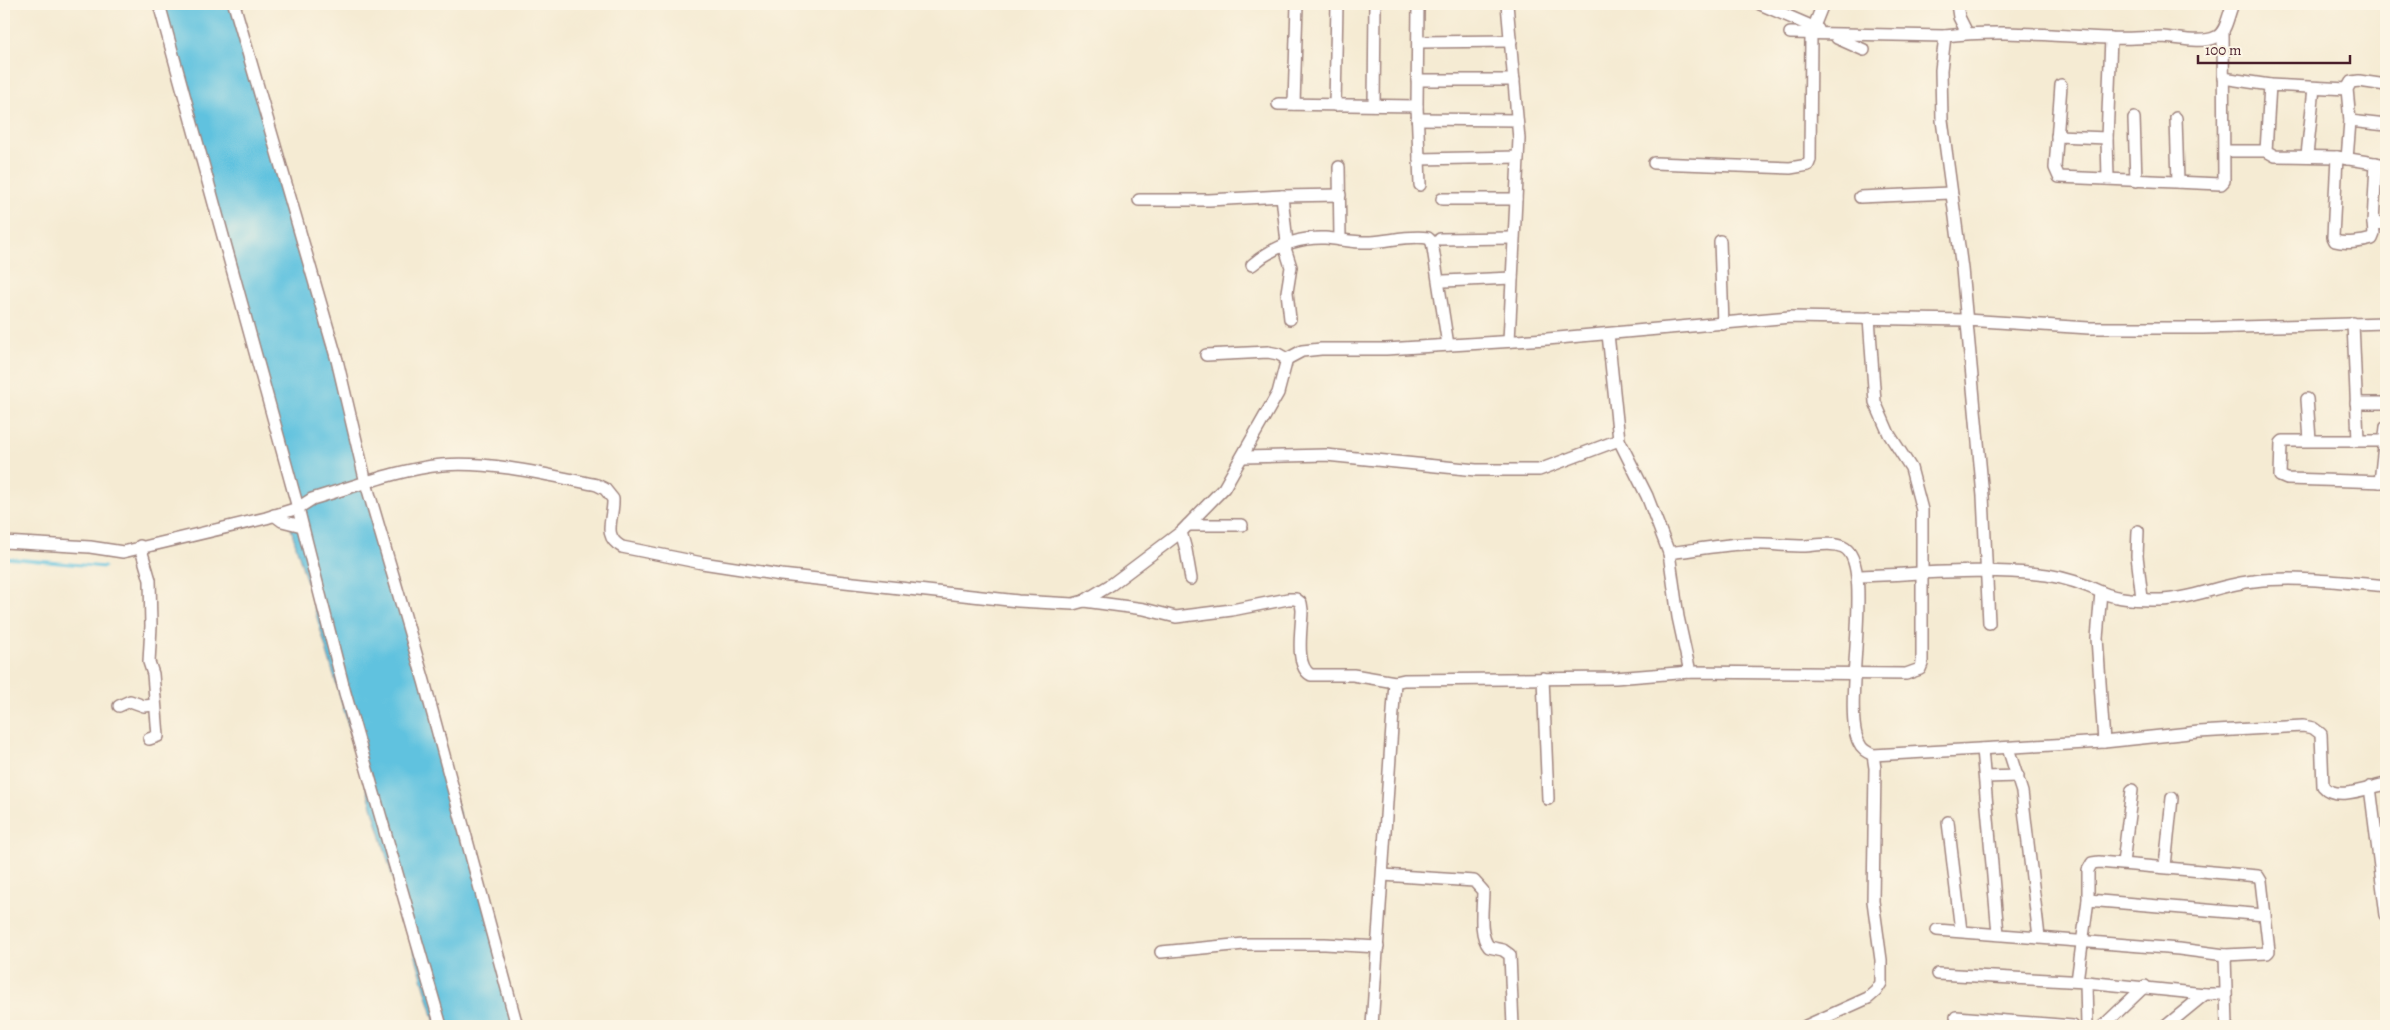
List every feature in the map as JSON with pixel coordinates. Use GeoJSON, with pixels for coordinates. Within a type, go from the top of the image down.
{"type":"FeatureCollection","features":[{"type":"Feature","properties":{"kind":"street"},"geometry":{"type":"LineString","coordinates":[[160,4],[298,508],[371,786],[441,1026]]}},
{"type":"Feature","properties":{"kind":"street"},"geometry":{"type":"LineString","coordinates":[[234,4],[332,344],[360,485],[424,681],[517,1026]]}},
{"type":"Feature","properties":{"kind":"street"},"geometry":{"type":"LineString","coordinates":[[1294,104],[1297,4]]}},
{"type":"Feature","properties":{"kind":"street"},"geometry":{"type":"LineString","coordinates":[[1335,105],[1337,4]]}},
{"type":"Feature","properties":{"kind":"street"},"geometry":{"type":"LineString","coordinates":[[1374,105],[1375,4]]}},
{"type":"Feature","properties":{"kind":"street"},"geometry":{"type":"LineString","coordinates":[[1418,4],[1417,106],[1420,185]]}},
{"type":"Feature","properties":{"kind":"street"},"geometry":{"type":"LineString","coordinates":[[1507,4],[1517,120],[1518,157],[1510,341]]}},
{"type":"Feature","properties":{"kind":"street"},"geometry":{"type":"LineString","coordinates":[[1760,4],[1864,50]]}},
{"type":"Feature","properties":{"kind":"street"},"geometry":{"type":"LineString","coordinates":[[1654,163],[1790,168],[1808,165],[1810,160],[1811,34],[1823,4]]}},
{"type":"Feature","properties":{"kind":"street"},"geometry":{"type":"LineString","coordinates":[[1957,4],[1959,17],[1967,33]]}},
{"type":"Feature","properties":{"kind":"street"},"geometry":{"type":"LineString","coordinates":[[2061,85],[2055,168],[2059,177],[2136,181],[2223,182],[2223,31],[2233,4]]}},
{"type":"Feature","properties":{"kind":"street"},"geometry":{"type":"LineString","coordinates":[[1790,33],[1945,36],[1967,33],[2035,34],[2205,40],[2217,37],[2223,31]]}},
{"type":"Feature","properties":{"kind":"street"},"geometry":{"type":"LineString","coordinates":[[1945,36],[1940,96],[1950,193],[1962,269],[1988,571],[1988,623]]}},
{"type":"Feature","properties":{"kind":"street"},"geometry":{"type":"LineString","coordinates":[[2108,179],[2107,138],[2111,38]]}},
{"type":"Feature","properties":{"kind":"street"},"geometry":{"type":"LineString","coordinates":[[1418,42],[1510,41]]}},
{"type":"Feature","properties":{"kind":"street"},"geometry":{"type":"LineString","coordinates":[[2223,78],[2270,85],[2347,89]]}},
{"type":"Feature","properties":{"kind":"street"},"geometry":{"type":"LineString","coordinates":[[1417,80],[1514,80]]}},
{"type":"Feature","properties":{"kind":"street"},"geometry":{"type":"LineString","coordinates":[[2224,151],[2266,151],[2274,156],[2307,155],[2342,158],[2381,164],[2372,239],[2335,241],[2342,158],[2350,121],[2347,89],[2351,82],[2359,81],[2386,85]]}},
{"type":"Feature","properties":{"kind":"street"},"geometry":{"type":"LineString","coordinates":[[2266,151],[2270,85]]}},
{"type":"Feature","properties":{"kind":"street"},"geometry":{"type":"LineString","coordinates":[[2307,155],[2314,88]]}},
{"type":"Feature","properties":{"kind":"street"},"geometry":{"type":"LineString","coordinates":[[1278,104],[1417,106]]}},
{"type":"Feature","properties":{"kind":"street"},"geometry":{"type":"LineString","coordinates":[[2134,118],[2136,181]]}},
{"type":"Feature","properties":{"kind":"street"},"geometry":{"type":"LineString","coordinates":[[2176,118],[2178,182]]}},
{"type":"Feature","properties":{"kind":"street"},"geometry":{"type":"LineString","coordinates":[[1418,119],[1517,120]]}},
{"type":"Feature","properties":{"kind":"street"},"geometry":{"type":"LineString","coordinates":[[2350,121],[2386,125]]}},
{"type":"Feature","properties":{"kind":"street"},"geometry":{"type":"LineString","coordinates":[[2057,136],[2107,138]]}},
{"type":"Feature","properties":{"kind":"street"},"geometry":{"type":"LineString","coordinates":[[1419,160],[1518,157]]}},
{"type":"Feature","properties":{"kind":"street"},"geometry":{"type":"LineString","coordinates":[[1339,167],[1340,240]]}},
{"type":"Feature","properties":{"kind":"street"},"geometry":{"type":"LineString","coordinates":[[1860,196],[1950,193]]}},
{"type":"Feature","properties":{"kind":"street"},"geometry":{"type":"LineString","coordinates":[[1139,200],[1208,200],[1340,195]]}},
{"type":"Feature","properties":{"kind":"street"},"geometry":{"type":"LineString","coordinates":[[1282,196],[1285,244],[1291,267],[1287,292],[1290,319]]}},
{"type":"Feature","properties":{"kind":"street"},"geometry":{"type":"LineString","coordinates":[[1442,199],[1516,199]]}},
{"type":"Feature","properties":{"kind":"street"},"geometry":{"type":"LineString","coordinates":[[2373,223],[2386,224]]}},
{"type":"Feature","properties":{"kind":"street"},"geometry":{"type":"LineString","coordinates":[[1252,265],[1270,251],[1285,244],[1313,238],[1370,242],[1419,236],[1428,238],[1432,242],[1448,345]]}},
{"type":"Feature","properties":{"kind":"street"},"geometry":{"type":"LineString","coordinates":[[1440,240],[1514,238]]}},
{"type":"Feature","properties":{"kind":"street"},"geometry":{"type":"LineString","coordinates":[[1720,242],[1724,324]]}},
{"type":"Feature","properties":{"kind":"street"},"geometry":{"type":"LineString","coordinates":[[1444,281],[1512,278]]}},
{"type":"Feature","properties":{"kind":"street"},"geometry":{"type":"LineString","coordinates":[[4,542],[123,552],[140,546],[168,543],[230,525],[274,515],[298,508],[312,499],[440,465],[513,469],[588,483],[605,489],[613,499],[609,534],[612,541],[622,547],[702,563],[781,575],[1018,601],[1073,604],[1084,601],[1112,584],[1184,528],[1224,488],[1278,393],[1287,359],[1302,351],[1321,349],[1386,349],[1510,341],[1790,317],[1966,320],[2089,328],[2204,328],[2386,322]]}},
{"type":"Feature","properties":{"kind":"street"},"geometry":{"type":"LineString","coordinates":[[1084,601],[1134,607],[1176,618],[1296,599],[1301,603],[1302,610],[1301,663],[1306,673],[1311,675],[1353,675],[1395,682],[1404,680],[1615,678],[1690,672],[1906,674],[1920,669],[1922,664],[1920,503],[1911,468],[1889,434],[1875,402],[1870,318]]}},
{"type":"Feature","properties":{"kind":"street"},"geometry":{"type":"LineString","coordinates":[[2353,323],[2358,440]]}},
{"type":"Feature","properties":{"kind":"street"},"geometry":{"type":"LineString","coordinates":[[1608,334],[1619,440],[1647,496],[1669,553],[1678,617],[1690,672]]}},
{"type":"Feature","properties":{"kind":"street"},"geometry":{"type":"LineString","coordinates":[[1206,355],[1268,352],[1278,354],[1287,359]]}},
{"type":"Feature","properties":{"kind":"street"},"geometry":{"type":"LineString","coordinates":[[2307,399],[2310,440]]}},
{"type":"Feature","properties":{"kind":"street"},"geometry":{"type":"LineString","coordinates":[[2356,403],[2386,404]]}},
{"type":"Feature","properties":{"kind":"street"},"geometry":{"type":"LineString","coordinates":[[2385,441],[2283,441],[2281,443],[2282,478],[2383,482],[2386,427]]}},
{"type":"Feature","properties":{"kind":"street"},"geometry":{"type":"LineString","coordinates":[[1243,456],[1326,455],[1476,470],[1539,470],[1619,440]]}},
{"type":"Feature","properties":{"kind":"street"},"geometry":{"type":"LineString","coordinates":[[274,515],[282,521],[302,526]]}},
{"type":"Feature","properties":{"kind":"street"},"geometry":{"type":"LineString","coordinates":[[1184,528],[1242,525]]}},
{"type":"Feature","properties":{"kind":"street"},"geometry":{"type":"LineString","coordinates":[[1184,528],[1191,579]]}},
{"type":"Feature","properties":{"kind":"street"},"geometry":{"type":"LineString","coordinates":[[2138,531],[2137,556],[2142,598]]}},
{"type":"Feature","properties":{"kind":"street"},"geometry":{"type":"LineString","coordinates":[[1669,553],[1744,544],[1841,546],[1848,550],[1852,556],[1857,576],[1858,630],[1854,674],[1854,730],[1859,744],[1864,751],[1873,755],[2104,742],[2240,729],[2313,728],[2320,734],[2323,786],[2327,790],[2340,793],[2386,784]]}},
{"type":"Feature","properties":{"kind":"street"},"geometry":{"type":"LineString","coordinates":[[140,546],[150,580],[151,626],[149,662],[153,674],[154,705],[158,735],[149,739]]}},
{"type":"Feature","properties":{"kind":"street"},"geometry":{"type":"LineString","coordinates":[[1857,576],[1988,571],[2048,575],[2090,585],[2101,592],[2116,596],[2161,600],[2254,581],[2302,580],[2386,586]]}},
{"type":"Feature","properties":{"kind":"street"},"geometry":{"type":"LineString","coordinates":[[2101,592],[2097,638],[2104,742]]}},
{"type":"Feature","properties":{"kind":"street"},"geometry":{"type":"LineString","coordinates":[[1543,678],[1548,799]]}},
{"type":"Feature","properties":{"kind":"street"},"geometry":{"type":"LineString","coordinates":[[1372,1026],[1395,682]]}},
{"type":"Feature","properties":{"kind":"street"},"geometry":{"type":"LineString","coordinates":[[119,706],[130,701],[144,706],[154,705]]}},
{"type":"Feature","properties":{"kind":"street"},"geometry":{"type":"LineString","coordinates":[[2008,748],[2022,792],[2038,937]]}},
{"type":"Feature","properties":{"kind":"street"},"geometry":{"type":"LineString","coordinates":[[1982,749],[1998,934]]}},
{"type":"Feature","properties":{"kind":"street"},"geometry":{"type":"LineString","coordinates":[[1806,1026],[1868,998],[1876,991],[1880,983],[1881,960],[1873,901],[1876,789],[1873,755]]}},
{"type":"Feature","properties":{"kind":"street"},"geometry":{"type":"LineString","coordinates":[[1985,777],[2018,776]]}},
{"type":"Feature","properties":{"kind":"street"},"geometry":{"type":"LineString","coordinates":[[2370,787],[2383,857],[2386,915]]}},
{"type":"Feature","properties":{"kind":"street"},"geometry":{"type":"LineString","coordinates":[[2123,863],[2132,790]]}},
{"type":"Feature","properties":{"kind":"street"},"geometry":{"type":"LineString","coordinates":[[2165,866],[2172,798]]}},
{"type":"Feature","properties":{"kind":"street"},"geometry":{"type":"LineString","coordinates":[[1948,822],[1961,931]]}},
{"type":"Feature","properties":{"kind":"street"},"geometry":{"type":"LineString","coordinates":[[1937,930],[2038,937],[2081,941],[2193,950],[2225,955],[2267,954],[2269,951],[2258,876],[2165,866],[2092,863],[2088,870],[2088,900],[2081,941],[2081,981],[2087,1026]]}},
{"type":"Feature","properties":{"kind":"street"},"geometry":{"type":"LineString","coordinates":[[1383,875],[1474,881],[1480,885],[1483,891],[1483,931],[1486,944],[1489,948],[1507,952],[1512,963],[1513,1026]]}},
{"type":"Feature","properties":{"kind":"street"},"geometry":{"type":"LineString","coordinates":[[2088,900],[2264,915]]}},
{"type":"Feature","properties":{"kind":"street"},"geometry":{"type":"LineString","coordinates":[[1161,952],[1244,944],[1325,944],[1378,948]]}},
{"type":"Feature","properties":{"kind":"street"},"geometry":{"type":"LineString","coordinates":[[2225,955],[2224,994],[2227,1026]]}},
{"type":"Feature","properties":{"kind":"street"},"geometry":{"type":"LineString","coordinates":[[1938,974],[2081,981],[2145,986],[2205,994],[2224,994]]}},
{"type":"Feature","properties":{"kind":"street"},"geometry":{"type":"LineString","coordinates":[[2104,1026],[2145,986]]}},
{"type":"Feature","properties":{"kind":"street"},"geometry":{"type":"LineString","coordinates":[[2166,1026],[2205,994]]}},
{"type":"Feature","properties":{"kind":"street"},"geometry":{"type":"LineString","coordinates":[[1956,1018],[2073,1026]]}},
{"type":"Feature","properties":{"kind":"water"},"geometry":{"type":"Polygon","coordinates":[[[158,4],[235,4],[518,1026],[436,1026],[290,525],[298,508],[158,4]]]}},
{"type":"Feature","properties":{"kind":"waterway"},"geometry":{"type":"LineString","coordinates":[[4,558],[104,567]]}}]}
